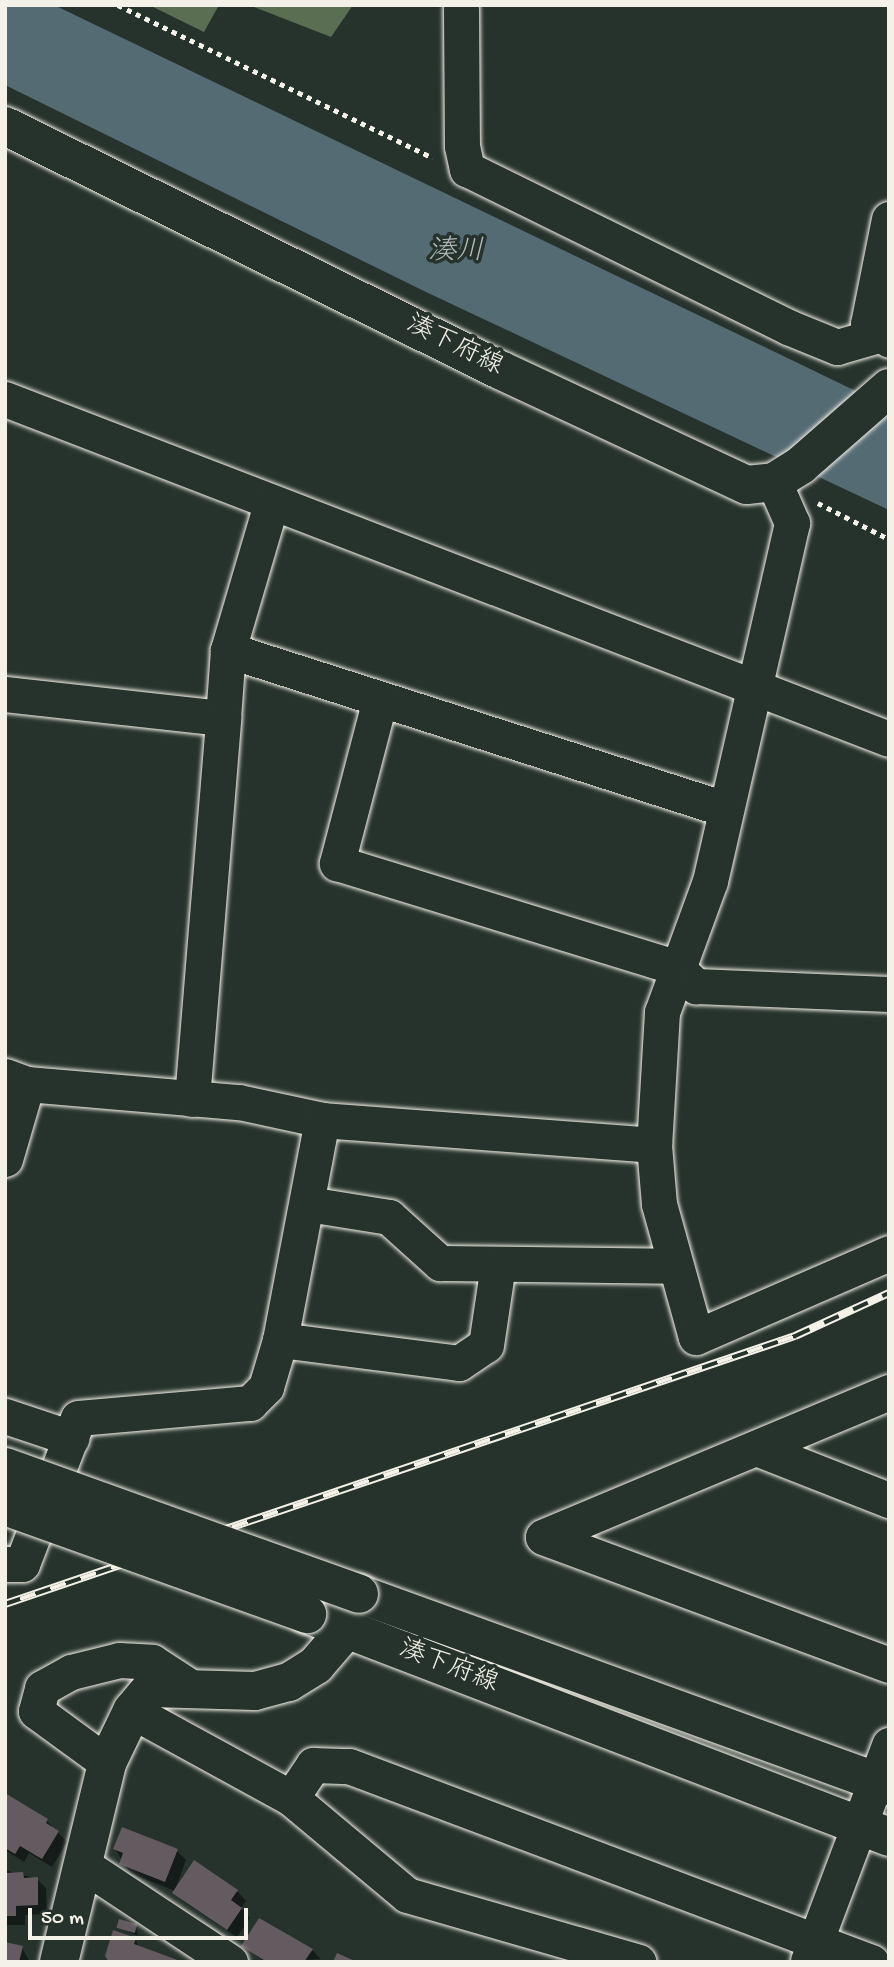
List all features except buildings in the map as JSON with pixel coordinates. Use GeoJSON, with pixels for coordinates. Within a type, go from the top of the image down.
{"type":"FeatureCollection","features":[{"type":"Feature","properties":{"kind":"main road","name":"湊下府線"},"geometry":{"type":"LineString","coordinates":[[5,126],[500,370],[747,485],[788,473]]}},
{"type":"Feature","properties":{"kind":"main road"},"geometry":{"type":"LineString","coordinates":[[788,473],[889,388]]}},
{"type":"Feature","properties":{"kind":"main road","name":"湊下府線"},"geometry":{"type":"LineString","coordinates":[[5,1467],[873,1831]]}},
{"type":"Feature","properties":{"kind":"main road","name":"湊下府線"},"geometry":{"type":"LineString","coordinates":[[5,1506],[307,1614],[353,1612],[882,1784]]}},
{"type":"Feature","properties":{"kind":"main road"},"geometry":{"type":"LineString","coordinates":[[59,1962],[85,1866],[107,1763],[132,1711],[151,1688],[255,1690],[289,1682],[316,1665],[353,1612]]}},
{"type":"Feature","properties":{"kind":"street"},"geometry":{"type":"LineString","coordinates":[[461,9],[462,146],[467,169],[788,327],[837,346],[885,337]]}},
{"type":"Feature","properties":{"kind":"street"},"geometry":{"type":"LineString","coordinates":[[885,337],[869,324],[889,219]]}},
{"type":"Feature","properties":{"kind":"street"},"geometry":{"type":"LineString","coordinates":[[5,399],[271,504],[752,684],[889,739]]}},
{"type":"Feature","properties":{"kind":"street"},"geometry":{"type":"LineString","coordinates":[[788,473],[792,523],[752,684],[710,881],[676,967],[662,1012],[654,1145],[659,1204],[674,1266],[696,1337],[889,1253]]}},
{"type":"Feature","properties":{"kind":"street"},"geometry":{"type":"LineString","coordinates":[[192,1099],[228,650],[271,504]]}},
{"type":"Feature","properties":{"kind":"street"},"geometry":{"type":"LineString","coordinates":[[228,650],[725,809]]}},
{"type":"Feature","properties":{"kind":"street"},"geometry":{"type":"LineString","coordinates":[[5,694],[223,718]]}},
{"type":"Feature","properties":{"kind":"street"},"geometry":{"type":"LineString","coordinates":[[380,699],[337,863],[676,967],[696,986],[889,994]]}},
{"type":"Feature","properties":{"kind":"street"},"geometry":{"type":"LineString","coordinates":[[5,1159],[16,1080],[239,1102],[322,1120],[654,1145]]}},
{"type":"Feature","properties":{"kind":"street"},"geometry":{"type":"LineString","coordinates":[[5,1564],[22,1564],[78,1418],[250,1403],[266,1387],[280,1340],[322,1120]]}},
{"type":"Feature","properties":{"kind":"street"},"geometry":{"type":"LineString","coordinates":[[308,1204],[389,1217],[440,1263],[674,1266]]}},
{"type":"Feature","properties":{"kind":"street"},"geometry":{"type":"LineString","coordinates":[[280,1340],[458,1363],[486,1345],[498,1265]]}},
{"type":"Feature","properties":{"kind":"street"},"geometry":{"type":"LineString","coordinates":[[889,1392],[543,1537],[889,1665]]}},
{"type":"Feature","properties":{"kind":"street"},"geometry":{"type":"LineString","coordinates":[[5,1416],[71,1438]]}},
{"type":"Feature","properties":{"kind":"street"},"geometry":{"type":"LineString","coordinates":[[756,1448],[889,1500]]}},
{"type":"Feature","properties":{"kind":"street"},"geometry":{"type":"LineString","coordinates":[[107,1763],[36,1711],[42,1688],[71,1672],[119,1660],[152,1662],[192,1688]]}},
{"type":"Feature","properties":{"kind":"street"},"geometry":{"type":"LineString","coordinates":[[132,1711],[291,1798],[407,1895],[639,1962]]}},
{"type":"Feature","properties":{"kind":"street"},"geometry":{"type":"LineString","coordinates":[[811,1952],[873,1831],[889,1745]]}},
{"type":"Feature","properties":{"kind":"street"},"geometry":{"type":"LineString","coordinates":[[291,1798],[313,1765],[349,1766],[811,1952],[872,1962]]}},
{"type":"Feature","properties":{"kind":"street"},"geometry":{"type":"LineString","coordinates":[[85,1866],[230,1962]]}},
{"type":"Feature","properties":{"kind":"path"},"geometry":{"type":"LineString","coordinates":[[118,5],[435,159],[467,169]]}},
{"type":"Feature","properties":{"kind":"path"},"geometry":{"type":"LineString","coordinates":[[788,473],[889,539]]}},
{"type":"Feature","properties":{"kind":"green space"},"geometry":{"type":"Polygon","coordinates":[[[149,5],[219,5],[204,32],[149,5]]]}},
{"type":"Feature","properties":{"kind":"green space"},"geometry":{"type":"Polygon","coordinates":[[[249,5],[353,5],[331,37],[249,5]]]}},
{"type":"Feature","properties":{"kind":"water","name":"湊川"},"geometry":{"type":"Polygon","coordinates":[[[5,5],[54,5],[889,407],[889,510],[426,292],[5,85],[5,5]]]}},
{"type":"Feature","properties":{"kind":"railway"},"geometry":{"type":"LineString","coordinates":[[5,1604],[795,1336],[889,1293]]}}]}
